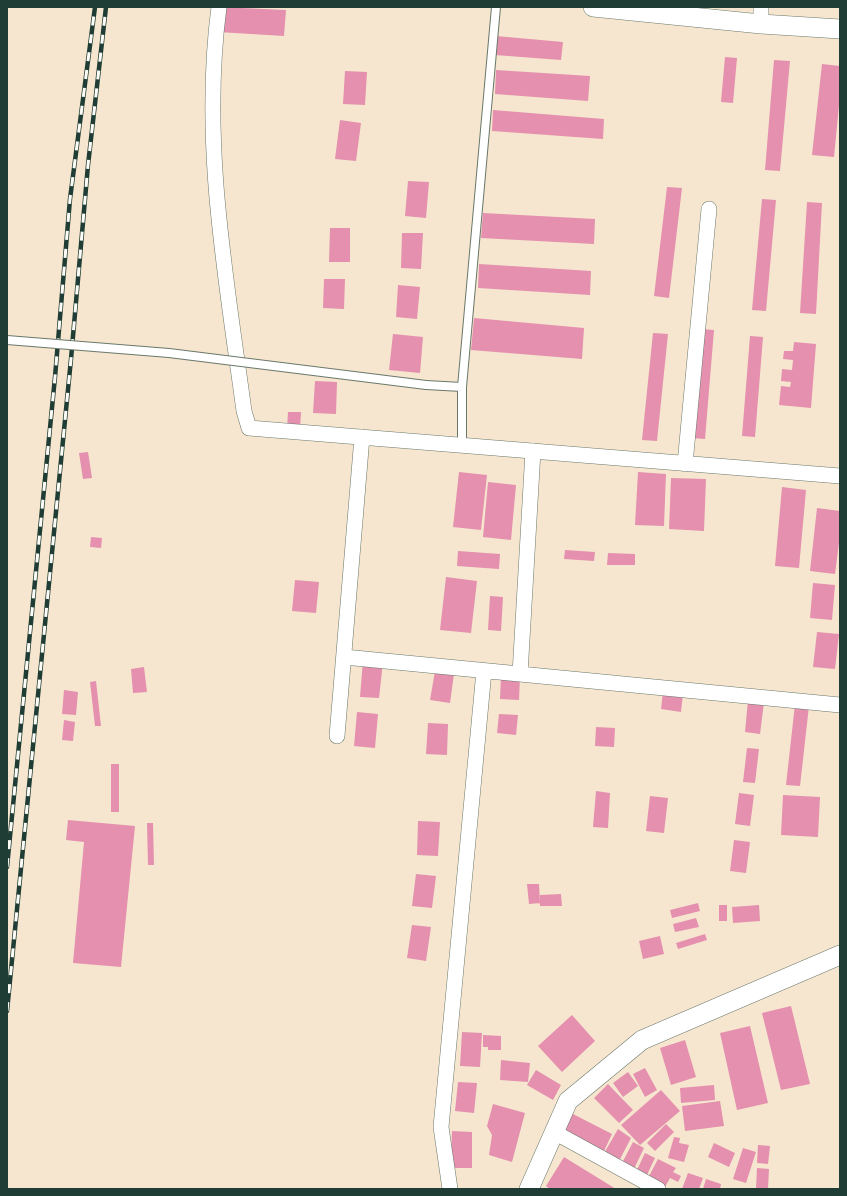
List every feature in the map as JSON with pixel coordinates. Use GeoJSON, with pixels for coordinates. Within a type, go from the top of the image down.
{"type":"FeatureCollection","features":[{"type":"Feature","properties":{"kind":"street"},"geometry":{"type":"LineString","coordinates":[[219,7],[213,50],[214,156],[221,245],[244,411],[249,428],[840,476]]}},
{"type":"Feature","properties":{"kind":"street"},"geometry":{"type":"LineString","coordinates":[[592,7],[761,16],[840,29]]}},
{"type":"Feature","properties":{"kind":"street"},"geometry":{"type":"LineString","coordinates":[[684,464],[709,209]]}},
{"type":"Feature","properties":{"kind":"street"},"geometry":{"type":"LineString","coordinates":[[337,736],[362,437]]}},
{"type":"Feature","properties":{"kind":"street"},"geometry":{"type":"LineString","coordinates":[[520,674],[533,451]]}},
{"type":"Feature","properties":{"kind":"street"},"geometry":{"type":"LineString","coordinates":[[344,657],[840,705]]}},
{"type":"Feature","properties":{"kind":"street"},"geometry":{"type":"LineString","coordinates":[[450,1189],[441,1127],[484,671]]}},
{"type":"Feature","properties":{"kind":"street"},"geometry":{"type":"LineString","coordinates":[[529,1189],[568,1101],[642,1040],[840,955]]}},
{"type":"Feature","properties":{"kind":"street"},"geometry":{"type":"LineString","coordinates":[[554,1132],[658,1189]]}},
{"type":"Feature","properties":{"kind":"lane"},"geometry":{"type":"LineString","coordinates":[[462,445],[462,387],[496,7]]}},
{"type":"Feature","properties":{"kind":"lane"},"geometry":{"type":"LineString","coordinates":[[7,340],[169,353],[426,385],[462,387]]}},
{"type":"Feature","properties":{"kind":"building"},"geometry":{"type":"Polygon","coordinates":[[[219,7],[286,10],[284,36],[218,32],[219,7]]]}},
{"type":"Feature","properties":{"kind":"building"},"geometry":{"type":"Polygon","coordinates":[[[496,36],[563,42],[561,60],[495,55],[496,36]]]}},
{"type":"Feature","properties":{"kind":"building"},"geometry":{"type":"Polygon","coordinates":[[[725,57],[737,58],[733,103],[721,102],[725,57]]]}},
{"type":"Feature","properties":{"kind":"building"},"geometry":{"type":"Polygon","coordinates":[[[774,60],[790,61],[780,171],[765,170],[774,60]]]}},
{"type":"Feature","properties":{"kind":"building"},"geometry":{"type":"Polygon","coordinates":[[[822,64],[840,66],[840,95],[834,157],[812,155],[822,64]]]}},
{"type":"Feature","properties":{"kind":"building"},"geometry":{"type":"Polygon","coordinates":[[[496,70],[590,76],[588,101],[495,94],[496,70]]]}},
{"type":"Feature","properties":{"kind":"building"},"geometry":{"type":"Polygon","coordinates":[[[345,71],[367,72],[365,105],[343,104],[345,71]]]}},
{"type":"Feature","properties":{"kind":"building"},"geometry":{"type":"Polygon","coordinates":[[[493,110],[604,119],[603,139],[492,131],[493,110]]]}},
{"type":"Feature","properties":{"kind":"building"},"geometry":{"type":"Polygon","coordinates":[[[340,120],[361,123],[356,161],[335,159],[340,120]]]}},
{"type":"Feature","properties":{"kind":"building"},"geometry":{"type":"Polygon","coordinates":[[[408,181],[429,182],[426,218],[405,216],[408,181]]]}},
{"type":"Feature","properties":{"kind":"building"},"geometry":{"type":"Polygon","coordinates":[[[667,187],[682,188],[669,298],[654,296],[667,187]]]}},
{"type":"Feature","properties":{"kind":"building"},"geometry":{"type":"Polygon","coordinates":[[[762,199],[776,200],[766,311],[752,310],[762,199]]]}},
{"type":"Feature","properties":{"kind":"building"},"geometry":{"type":"Polygon","coordinates":[[[807,202],[822,203],[816,314],[800,313],[807,202]]]}},
{"type":"Feature","properties":{"kind":"building"},"geometry":{"type":"Polygon","coordinates":[[[483,213],[595,219],[594,244],[481,238],[483,213]]]}},
{"type":"Feature","properties":{"kind":"building"},"geometry":{"type":"Polygon","coordinates":[[[330,228],[350,228],[350,262],[329,262],[330,228]]]}},
{"type":"Feature","properties":{"kind":"building"},"geometry":{"type":"Polygon","coordinates":[[[402,233],[423,233],[421,269],[401,268],[402,233]]]}},
{"type":"Feature","properties":{"kind":"building"},"geometry":{"type":"Polygon","coordinates":[[[479,264],[591,271],[590,295],[478,288],[479,264]]]}},
{"type":"Feature","properties":{"kind":"building"},"geometry":{"type":"Polygon","coordinates":[[[324,279],[345,279],[344,309],[323,308],[324,279]]]}},
{"type":"Feature","properties":{"kind":"building"},"geometry":{"type":"Polygon","coordinates":[[[398,285],[420,287],[417,319],[396,317],[398,285]]]}},
{"type":"Feature","properties":{"kind":"building"},"geometry":{"type":"Polygon","coordinates":[[[474,318],[584,328],[582,359],[471,350],[474,318]]]}},
{"type":"Feature","properties":{"kind":"building"},"geometry":{"type":"Polygon","coordinates":[[[701,329],[714,330],[705,439],[692,438],[701,329]]]}},
{"type":"Feature","properties":{"kind":"building"},"geometry":{"type":"Polygon","coordinates":[[[653,333],[668,334],[657,441],[642,440],[653,333]]]}},
{"type":"Feature","properties":{"kind":"building"},"geometry":{"type":"Polygon","coordinates":[[[393,334],[423,337],[420,373],[389,370],[393,334]]]}},
{"type":"Feature","properties":{"kind":"building"},"geometry":{"type":"Polygon","coordinates":[[[750,336],[763,337],[755,437],[742,436],[750,336]]]}},
{"type":"Feature","properties":{"kind":"building"},"geometry":{"type":"Polygon","coordinates":[[[794,342],[816,344],[811,408],[779,405],[781,386],[790,387],[791,382],[781,381],[782,369],[792,370],[793,360],[783,359],[784,351],[793,351],[794,342]]]}},
{"type":"Feature","properties":{"kind":"building"},"geometry":{"type":"Polygon","coordinates":[[[315,381],[337,382],[336,414],[313,413],[315,381]]]}},
{"type":"Feature","properties":{"kind":"building"},"geometry":{"type":"Polygon","coordinates":[[[288,412],[301,412],[300,429],[287,428],[288,412]]]}},
{"type":"Feature","properties":{"kind":"building"},"geometry":{"type":"Polygon","coordinates":[[[88,452],[92,478],[83,479],[79,453],[88,452]]]}},
{"type":"Feature","properties":{"kind":"building"},"geometry":{"type":"Polygon","coordinates":[[[459,472],[487,475],[481,530],[453,527],[459,472]]]}},
{"type":"Feature","properties":{"kind":"building"},"geometry":{"type":"Polygon","coordinates":[[[638,472],[666,474],[664,526],[635,525],[638,472]]]}},
{"type":"Feature","properties":{"kind":"building"},"geometry":{"type":"Polygon","coordinates":[[[671,478],[706,479],[704,531],[669,529],[671,478]]]}},
{"type":"Feature","properties":{"kind":"building"},"geometry":{"type":"Polygon","coordinates":[[[488,482],[516,485],[511,540],[483,537],[488,482]]]}},
{"type":"Feature","properties":{"kind":"building"},"geometry":{"type":"Polygon","coordinates":[[[782,487],[806,490],[799,568],[775,566],[782,487]]]}},
{"type":"Feature","properties":{"kind":"building"},"geometry":{"type":"Polygon","coordinates":[[[817,508],[840,511],[840,535],[835,574],[810,571],[817,508]]]}},
{"type":"Feature","properties":{"kind":"building"},"geometry":{"type":"Polygon","coordinates":[[[91,537],[102,538],[101,548],[90,547],[91,537]]]}},
{"type":"Feature","properties":{"kind":"building"},"geometry":{"type":"Polygon","coordinates":[[[565,550],[595,552],[594,561],[564,559],[565,550]]]}},
{"type":"Feature","properties":{"kind":"building"},"geometry":{"type":"Polygon","coordinates":[[[458,551],[500,554],[499,569],[457,566],[458,551]]]}},
{"type":"Feature","properties":{"kind":"building"},"geometry":{"type":"Polygon","coordinates":[[[608,553],[635,554],[635,565],[607,565],[608,553]]]}},
{"type":"Feature","properties":{"kind":"building"},"geometry":{"type":"Polygon","coordinates":[[[446,577],[477,581],[471,633],[440,630],[446,577]]]}},
{"type":"Feature","properties":{"kind":"building"},"geometry":{"type":"Polygon","coordinates":[[[295,580],[319,582],[316,613],[292,611],[295,580]]]}},
{"type":"Feature","properties":{"kind":"building"},"geometry":{"type":"Polygon","coordinates":[[[813,583],[835,585],[832,620],[810,618],[813,583]]]}},
{"type":"Feature","properties":{"kind":"building"},"geometry":{"type":"Polygon","coordinates":[[[490,596],[503,597],[501,631],[488,630],[490,596]]]}},
{"type":"Feature","properties":{"kind":"building"},"geometry":{"type":"Polygon","coordinates":[[[817,632],[839,634],[835,669],[813,667],[817,632]]]}},
{"type":"Feature","properties":{"kind":"building"},"geometry":{"type":"Polygon","coordinates":[[[363,660],[383,662],[379,698],[360,697],[363,660]]]}},
{"type":"Feature","properties":{"kind":"building"},"geometry":{"type":"Polygon","coordinates":[[[144,667],[147,692],[133,693],[131,669],[144,667]]]}},
{"type":"Feature","properties":{"kind":"building"},"geometry":{"type":"Polygon","coordinates":[[[435,671],[454,674],[450,703],[430,700],[435,671]]]}},
{"type":"Feature","properties":{"kind":"building"},"geometry":{"type":"Polygon","coordinates":[[[501,676],[520,677],[519,700],[500,699],[501,676]]]}},
{"type":"Feature","properties":{"kind":"building"},"geometry":{"type":"Polygon","coordinates":[[[96,681],[101,726],[95,726],[90,682],[96,681]]]}},
{"type":"Feature","properties":{"kind":"building"},"geometry":{"type":"Polygon","coordinates":[[[64,690],[78,692],[76,715],[62,714],[64,690]]]}},
{"type":"Feature","properties":{"kind":"building"},"geometry":{"type":"Polygon","coordinates":[[[663,691],[683,694],[681,712],[661,709],[663,691]]]}},
{"type":"Feature","properties":{"kind":"building"},"geometry":{"type":"Polygon","coordinates":[[[748,700],[764,702],[760,734],[745,732],[748,700]]]}},
{"type":"Feature","properties":{"kind":"building"},"geometry":{"type":"Polygon","coordinates":[[[795,704],[809,706],[800,786],[786,785],[795,704]]]}},
{"type":"Feature","properties":{"kind":"building"},"geometry":{"type":"Polygon","coordinates":[[[357,712],[378,714],[375,748],[354,746],[357,712]]]}},
{"type":"Feature","properties":{"kind":"building"},"geometry":{"type":"Polygon","coordinates":[[[499,714],[518,715],[516,735],[497,733],[499,714]]]}},
{"type":"Feature","properties":{"kind":"building"},"geometry":{"type":"Polygon","coordinates":[[[64,720],[75,722],[73,741],[62,740],[64,720]]]}},
{"type":"Feature","properties":{"kind":"building"},"geometry":{"type":"Polygon","coordinates":[[[428,723],[448,724],[447,755],[426,754],[428,723]]]}},
{"type":"Feature","properties":{"kind":"building"},"geometry":{"type":"Polygon","coordinates":[[[596,727],[615,728],[614,747],[595,746],[596,727]]]}},
{"type":"Feature","properties":{"kind":"building"},"geometry":{"type":"Polygon","coordinates":[[[747,748],[759,749],[755,783],[743,782],[747,748]]]}},
{"type":"Feature","properties":{"kind":"building"},"geometry":{"type":"Polygon","coordinates":[[[111,764],[119,764],[119,812],[111,812],[111,764]]]}},
{"type":"Feature","properties":{"kind":"building"},"geometry":{"type":"Polygon","coordinates":[[[596,791],[610,793],[608,828],[593,827],[596,791]]]}},
{"type":"Feature","properties":{"kind":"building"},"geometry":{"type":"Polygon","coordinates":[[[739,793],[754,795],[750,826],[735,824],[739,793]]]}},
{"type":"Feature","properties":{"kind":"building"},"geometry":{"type":"Polygon","coordinates":[[[783,795],[820,797],[818,837],[781,835],[783,795]]]}},
{"type":"Feature","properties":{"kind":"building"},"geometry":{"type":"Polygon","coordinates":[[[650,796],[668,798],[664,833],[646,831],[650,796]]]}},
{"type":"Feature","properties":{"kind":"building"},"geometry":{"type":"Polygon","coordinates":[[[68,820],[135,826],[121,967],[73,963],[84,842],[66,840],[68,820]]]}},
{"type":"Feature","properties":{"kind":"building"},"geometry":{"type":"Polygon","coordinates":[[[418,821],[440,822],[438,856],[417,855],[418,821]]]}},
{"type":"Feature","properties":{"kind":"building"},"geometry":{"type":"Polygon","coordinates":[[[147,823],[153,823],[154,865],[148,865],[147,823]]]}},
{"type":"Feature","properties":{"kind":"building"},"geometry":{"type":"Polygon","coordinates":[[[734,840],[750,842],[746,873],[730,871],[734,840]]]}},
{"type":"Feature","properties":{"kind":"building"},"geometry":{"type":"Polygon","coordinates":[[[416,874],[436,876],[432,908],[412,906],[416,874]]]}},
{"type":"Feature","properties":{"kind":"building"},"geometry":{"type":"Polygon","coordinates":[[[527,884],[539,884],[540,903],[529,904],[527,884]]]}},
{"type":"Feature","properties":{"kind":"building"},"geometry":{"type":"Polygon","coordinates":[[[561,894],[562,906],[540,906],[540,895],[561,894]]]}},
{"type":"Feature","properties":{"kind":"building"},"geometry":{"type":"Polygon","coordinates":[[[698,903],[700,911],[672,918],[670,910],[698,903]]]}},
{"type":"Feature","properties":{"kind":"building"},"geometry":{"type":"Polygon","coordinates":[[[719,905],[727,905],[727,921],[719,921],[719,905]]]}},
{"type":"Feature","properties":{"kind":"building"},"geometry":{"type":"Polygon","coordinates":[[[759,905],[760,921],[733,923],[732,907],[759,905]]]}},
{"type":"Feature","properties":{"kind":"building"},"geometry":{"type":"Polygon","coordinates":[[[696,918],[699,927],[675,932],[673,924],[696,918]]]}},
{"type":"Feature","properties":{"kind":"building"},"geometry":{"type":"Polygon","coordinates":[[[412,925],[431,927],[426,961],[407,958],[412,925]]]}},
{"type":"Feature","properties":{"kind":"building"},"geometry":{"type":"Polygon","coordinates":[[[705,934],[707,940],[678,949],[676,943],[705,934]]]}},
{"type":"Feature","properties":{"kind":"building"},"geometry":{"type":"Polygon","coordinates":[[[660,936],[664,954],[643,959],[639,941],[660,936]]]}},
{"type":"Feature","properties":{"kind":"building"},"geometry":{"type":"Polygon","coordinates":[[[791,1006],[810,1084],[781,1090],[762,1013],[791,1006]]]}},
{"type":"Feature","properties":{"kind":"building"},"geometry":{"type":"Polygon","coordinates":[[[572,1015],[595,1041],[562,1072],[538,1046],[572,1015]]]}},
{"type":"Feature","properties":{"kind":"building"},"geometry":{"type":"Polygon","coordinates":[[[750,1026],[768,1103],[737,1110],[720,1033],[750,1026]]]}},
{"type":"Feature","properties":{"kind":"building"},"geometry":{"type":"Polygon","coordinates":[[[462,1032],[482,1033],[480,1067],[460,1066],[462,1032]]]}},
{"type":"Feature","properties":{"kind":"building"},"geometry":{"type":"Polygon","coordinates":[[[483,1035],[501,1036],[501,1050],[488,1050],[488,1047],[483,1047],[483,1035]]]}},
{"type":"Feature","properties":{"kind":"building"},"geometry":{"type":"Polygon","coordinates":[[[685,1040],[696,1077],[671,1085],[660,1048],[685,1040]]]}},
{"type":"Feature","properties":{"kind":"building"},"geometry":{"type":"Polygon","coordinates":[[[501,1060],[530,1063],[528,1082],[500,1080],[501,1060]]]}},
{"type":"Feature","properties":{"kind":"building"},"geometry":{"type":"Polygon","coordinates":[[[645,1068],[657,1090],[645,1097],[633,1074],[645,1068]]]}},
{"type":"Feature","properties":{"kind":"building"},"geometry":{"type":"Polygon","coordinates":[[[536,1070],[561,1085],[553,1100],[527,1085],[536,1070]]]}},
{"type":"Feature","properties":{"kind":"building"},"geometry":{"type":"Polygon","coordinates":[[[628,1072],[638,1086],[623,1097],[613,1083],[628,1072]]]}},
{"type":"Feature","properties":{"kind":"building"},"geometry":{"type":"Polygon","coordinates":[[[458,1082],[477,1083],[474,1113],[455,1111],[458,1082]]]}},
{"type":"Feature","properties":{"kind":"building"},"geometry":{"type":"Polygon","coordinates":[[[608,1084],[633,1110],[619,1123],[594,1098],[608,1084]]]}},
{"type":"Feature","properties":{"kind":"building"},"geometry":{"type":"Polygon","coordinates":[[[714,1085],[715,1100],[681,1103],[680,1088],[714,1085]]]}},
{"type":"Feature","properties":{"kind":"building"},"geometry":{"type":"Polygon","coordinates":[[[661,1090],[680,1111],[640,1145],[621,1125],[661,1090]]]}},
{"type":"Feature","properties":{"kind":"building"},"geometry":{"type":"Polygon","coordinates":[[[720,1101],[724,1126],[685,1131],[682,1106],[720,1101]]]}},
{"type":"Feature","properties":{"kind":"building"},"geometry":{"type":"Polygon","coordinates":[[[493,1104],[525,1113],[512,1162],[489,1155],[492,1135],[487,1126],[493,1104]]]}},
{"type":"Feature","properties":{"kind":"building"},"geometry":{"type":"Polygon","coordinates":[[[571,1113],[612,1134],[604,1151],[562,1131],[571,1113]]]}},
{"type":"Feature","properties":{"kind":"building"},"geometry":{"type":"Polygon","coordinates":[[[666,1124],[674,1132],[655,1151],[647,1143],[666,1124]]]}},
{"type":"Feature","properties":{"kind":"building"},"geometry":{"type":"Polygon","coordinates":[[[618,1129],[631,1138],[618,1163],[603,1155],[618,1129]]]}},
{"type":"Feature","properties":{"kind":"building"},"geometry":{"type":"Polygon","coordinates":[[[452,1131],[472,1132],[472,1168],[451,1168],[452,1131]]]}},
{"type":"Feature","properties":{"kind":"building"},"geometry":{"type":"Polygon","coordinates":[[[674,1137],[680,1138],[679,1143],[689,1145],[684,1162],[668,1158],[674,1137]]]}},
{"type":"Feature","properties":{"kind":"building"},"geometry":{"type":"Polygon","coordinates":[[[633,1142],[644,1148],[633,1171],[621,1165],[633,1142]]]}},
{"type":"Feature","properties":{"kind":"building"},"geometry":{"type":"Polygon","coordinates":[[[714,1143],[735,1153],[729,1167],[708,1157],[714,1143]]]}},
{"type":"Feature","properties":{"kind":"building"},"geometry":{"type":"Polygon","coordinates":[[[758,1145],[770,1146],[768,1164],[757,1163],[758,1145]]]}},
{"type":"Feature","properties":{"kind":"building"},"geometry":{"type":"Polygon","coordinates":[[[743,1148],[756,1152],[746,1183],[733,1179],[743,1148]]]}},
{"type":"Feature","properties":{"kind":"building"},"geometry":{"type":"Polygon","coordinates":[[[645,1153],[655,1158],[645,1179],[635,1174],[645,1153]]]}},
{"type":"Feature","properties":{"kind":"building"},"geometry":{"type":"Polygon","coordinates":[[[564,1157],[616,1189],[550,1189],[546,1186],[564,1157]]]}},
{"type":"Feature","properties":{"kind":"building"},"geometry":{"type":"Polygon","coordinates":[[[658,1159],[676,1168],[673,1172],[681,1176],[678,1182],[670,1178],[665,1187],[648,1178],[658,1159]]]}},
{"type":"Feature","properties":{"kind":"building"},"geometry":{"type":"Polygon","coordinates":[[[757,1168],[769,1169],[768,1189],[756,1189],[757,1168]]]}},
{"type":"Feature","properties":{"kind":"building"},"geometry":{"type":"Polygon","coordinates":[[[688,1173],[703,1178],[699,1189],[682,1189],[688,1173]]]}},
{"type":"Feature","properties":{"kind":"building"},"geometry":{"type":"Polygon","coordinates":[[[706,1179],[721,1184],[720,1189],[703,1189],[706,1179]]]}},
{"type":"Feature","properties":{"kind":"railway"},"geometry":{"type":"LineString","coordinates":[[7,867],[55,377],[70,199],[95,7]]}},
{"type":"Feature","properties":{"kind":"railway"},"geometry":{"type":"LineString","coordinates":[[7,1011],[71,359],[88,165],[106,7]]}}]}
